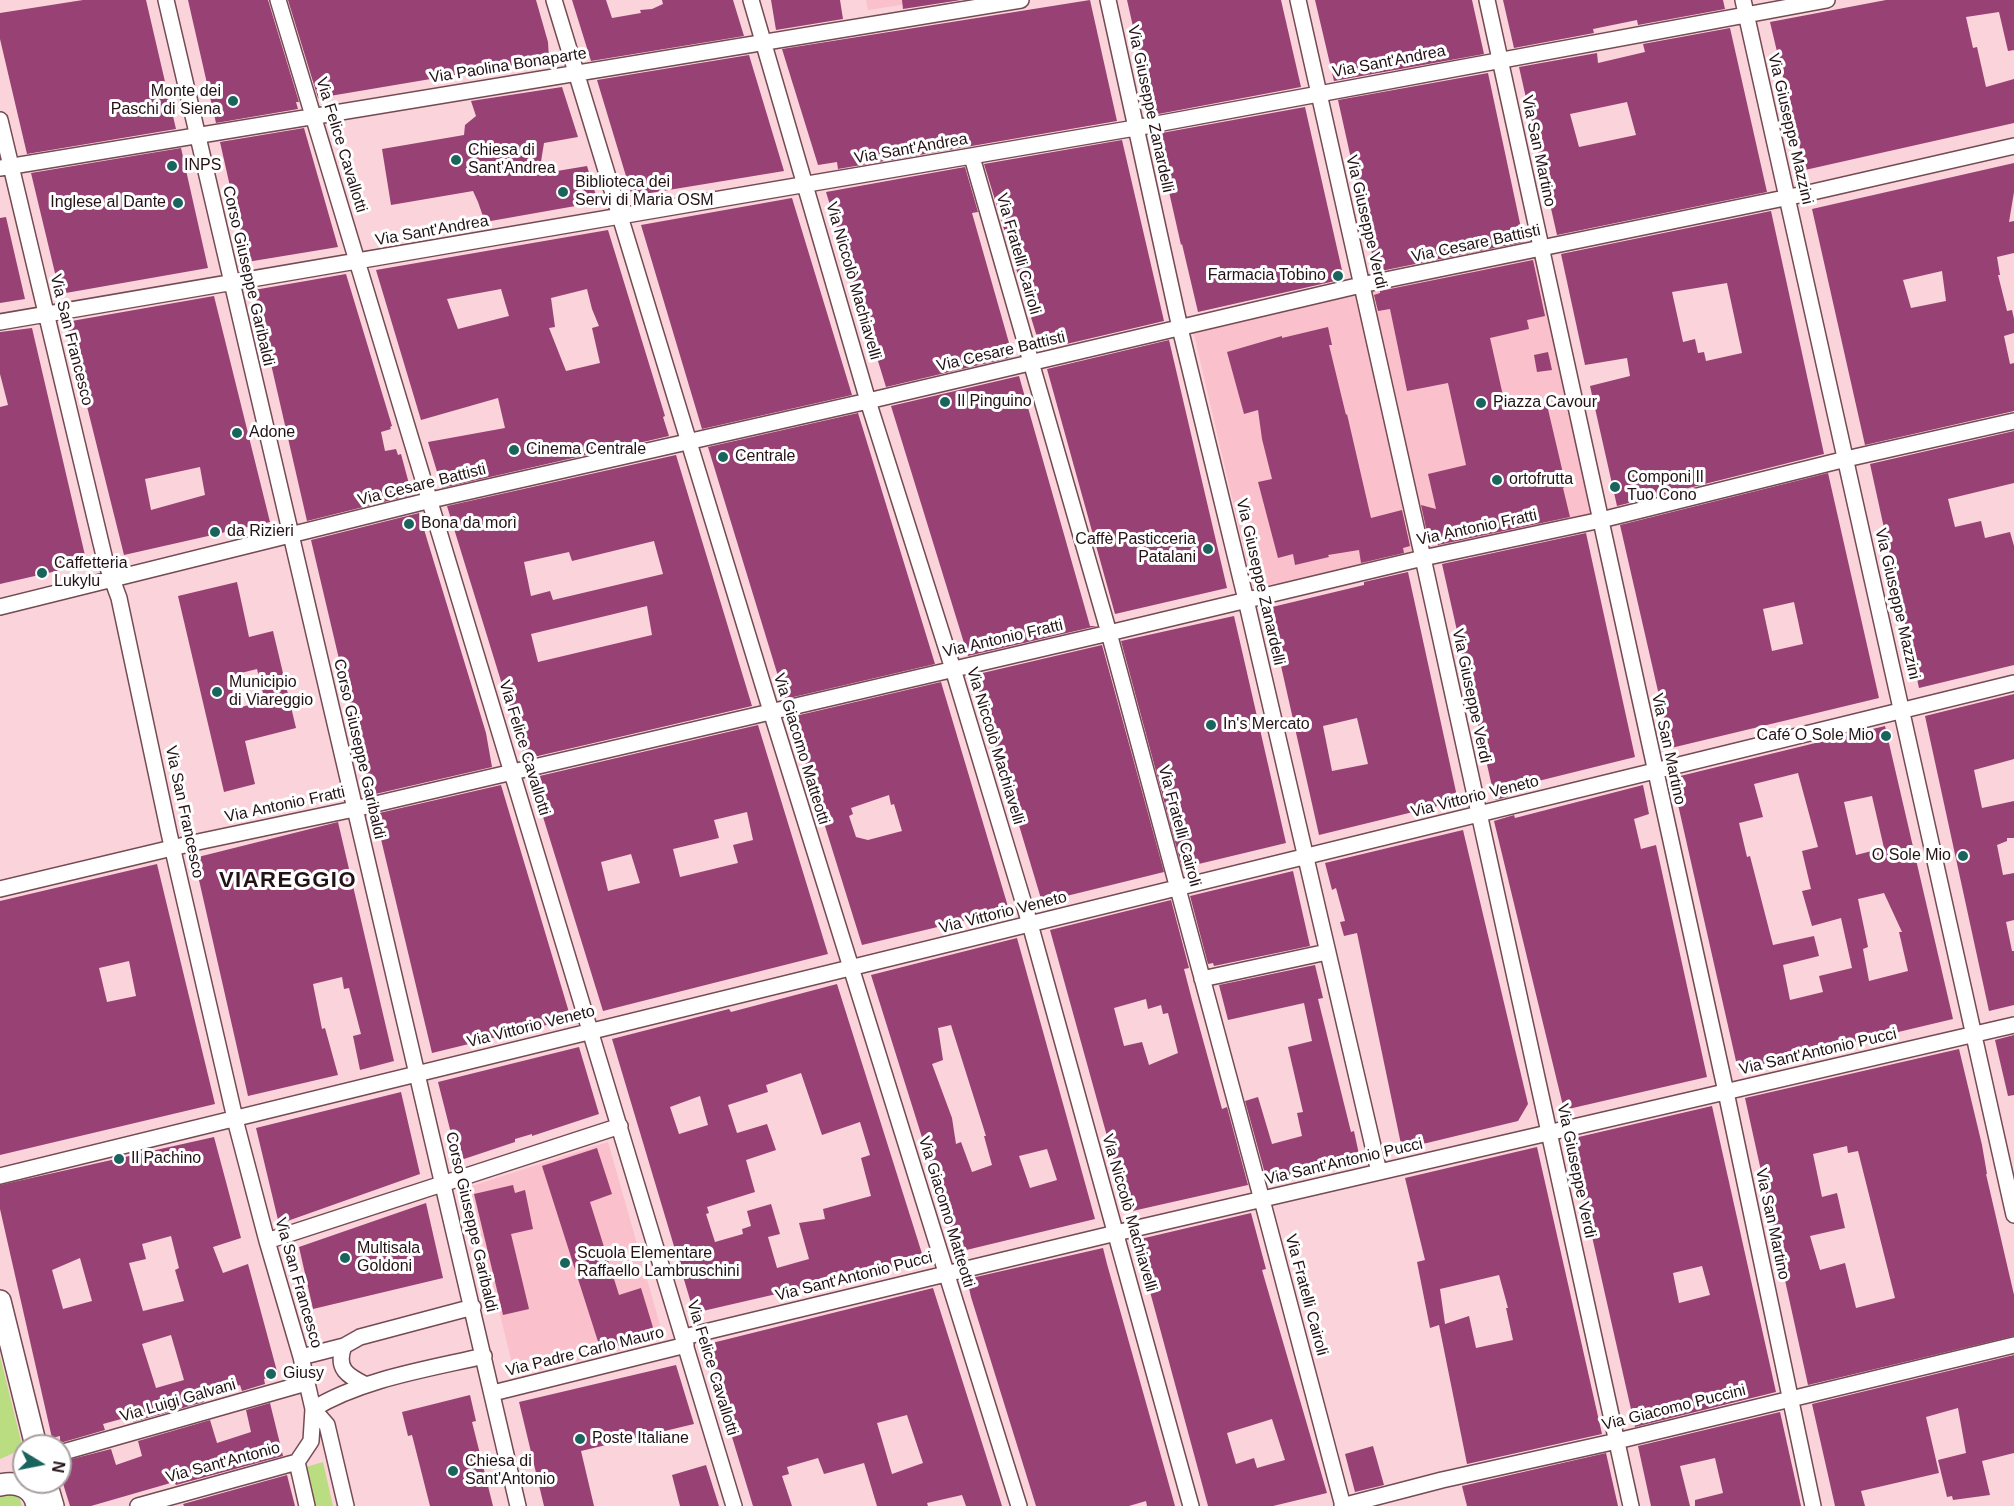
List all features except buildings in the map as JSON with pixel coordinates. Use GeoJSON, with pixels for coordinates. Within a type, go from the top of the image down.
{"type":"FeatureCollection","features":[{"type":"Feature","properties":{"kind":"street","name":"Corso Giuseppe Garibaldi"},"geometry":{"type":"LineString","coordinates":[[166,0],[518,1506]]}},
{"type":"Feature","properties":{"kind":"street","name":"Via Felice Cavallotti"},"geometry":{"type":"LineString","coordinates":[[278,0],[734,1506]]}},
{"type":"Feature","properties":{"kind":"street","name":"Via Giacomo Matteotti"},"geometry":{"type":"LineString","coordinates":[[554,0],[850,969],[1019,1506]]}},
{"type":"Feature","properties":{"kind":"street","name":"Via Niccolò Machiavelli"},"geometry":{"type":"LineString","coordinates":[[751,0],[868,401],[953,669],[1030,924],[1191,1506]]}},
{"type":"Feature","properties":{"kind":"street","name":"Via Paolina Bonaparte"},"geometry":{"type":"LineString","coordinates":[[5,167],[1021,0]]}},
{"type":"Feature","properties":{"kind":"street","name":"Via Giuseppe Zanardelli"},"geometry":{"type":"LineString","coordinates":[[1107,0],[1180,328],[1246,600],[1378,1172]]}},
{"type":"Feature","properties":{"kind":"street","name":"Via Giuseppe Verdi"},"geometry":{"type":"LineString","coordinates":[[1298,0],[1631,1506]]}},
{"type":"Feature","properties":{"kind":"street","name":"Via San Martino"},"geometry":{"type":"LineString","coordinates":[[1486,0],[1726,1092],[1813,1506]]}},
{"type":"Feature","properties":{"kind":"street","name":"Via Sant'Andrea"},"geometry":{"type":"LineString","coordinates":[[0,322],[1135,128],[1500,60],[1745,7],[1827,0]]}},
{"type":"Feature","properties":{"kind":"street","name":"Via Giuseppe Mazzini"},"geometry":{"type":"LineString","coordinates":[[1745,7],[2014,1215]]}},
{"type":"Feature","properties":{"kind":"street","name":"Via San Francesco"},"geometry":{"type":"LineString","coordinates":[[0,120],[5,167],[46,315],[111,579],[119,598],[172,848],[235,1117],[267,1241],[301,1357],[313,1409],[327,1425],[346,1506]]}},
{"type":"Feature","properties":{"kind":"street","name":"Via Cesare Battisti"},"geometry":{"type":"LineString","coordinates":[[0,607],[430,500],[1031,364],[1361,285],[1787,197],[2014,146]]}},
{"type":"Feature","properties":{"kind":"street","name":"Via Fratelli Cairoli"},"geometry":{"type":"LineString","coordinates":[[972,157],[1109,633],[1342,1506]]}},
{"type":"Feature","properties":{"kind":"street","name":"Via Antonio Fratti"},"geometry":{"type":"LineString","coordinates":[[0,889],[1109,633],[1423,558],[1601,520],[1846,459],[2014,421]]}},
{"type":"Feature","properties":{"kind":"street","name":"Via Vittorio Veneto"},"geometry":{"type":"LineString","coordinates":[[0,1176],[2014,683]]}},
{"type":"Feature","properties":{"kind":"street"},"geometry":{"type":"LineString","coordinates":[[1202,979],[1327,952]]}},
{"type":"Feature","properties":{"kind":"street","name":"Via Sant'Antonio Pucci"},"geometry":{"type":"LineString","coordinates":[[685,1341],[947,1273],[2014,1025]]}},
{"type":"Feature","properties":{"kind":"street"},"geometry":{"type":"LineString","coordinates":[[267,1241],[620,1126]]}},
{"type":"Feature","properties":{"kind":"street"},"geometry":{"type":"LineString","coordinates":[[0,1301],[33,1434]]}},
{"type":"Feature","properties":{"kind":"street"},"geometry":{"type":"LineString","coordinates":[[301,1357],[344,1346],[360,1337],[473,1307]]}},
{"type":"Feature","properties":{"kind":"street","name":"Via Padre Carlo Mauro"},"geometry":{"type":"LineString","coordinates":[[493,1393],[685,1341]]}},
{"type":"Feature","properties":{"kind":"street","name":"Via Giacomo Puccini"},"geometry":{"type":"LineString","coordinates":[[1342,1506],[2014,1345]]}},
{"type":"Feature","properties":{"kind":"street"},"geometry":{"type":"LineString","coordinates":[[344,1346],[340,1357],[344,1370],[366,1385]]}},
{"type":"Feature","properties":{"kind":"street"},"geometry":{"type":"LineString","coordinates":[[313,1409],[337,1395],[366,1385],[484,1356]]}},
{"type":"Feature","properties":{"kind":"street","name":"Via Luigi Galvani"},"geometry":{"type":"LineString","coordinates":[[72,1450],[306,1383]]}},
{"type":"Feature","properties":{"kind":"street","name":"Via Sant'Antonio"},"geometry":{"type":"LineString","coordinates":[[138,1506],[169,1502],[297,1462],[311,1441],[313,1409]]}},
{"type":"Feature","properties":{"kind":"street"},"geometry":{"type":"LineString","coordinates":[[297,1462],[307,1506]]}},
{"type":"Feature","properties":{"kind":"street"},"geometry":{"type":"LineString","coordinates":[[0,1485],[13,1483],[24,1486],[41,1499]]}},
{"type":"Feature","properties":{"kind":"shaded area"},"geometry":{"type":"Polygon","coordinates":[[[866,0],[933,0],[868,10],[866,0]]]}},
{"type":"Feature","properties":{"kind":"shaded area"},"geometry":{"type":"Polygon","coordinates":[[[1540,249],[1601,520],[1253,588],[1193,330],[1540,249]]]}},
{"type":"Feature","properties":{"kind":"shaded area","name":"Scuola Elementare Raffaello Lambruschini"},"geometry":{"type":"Polygon","coordinates":[[[608,1142],[664,1339],[515,1376],[469,1187],[608,1142]]]}},
{"type":"Feature","properties":{"kind":"green space"},"geometry":{"type":"Polygon","coordinates":[[[0,1356],[19,1434],[12,1434],[12,1454],[0,1459],[0,1356]]]}},
{"type":"Feature","properties":{"kind":"green space"},"geometry":{"type":"Polygon","coordinates":[[[323,1462],[333,1506],[316,1506],[306,1467],[323,1462]]]}},
{"type":"Feature","properties":{"kind":"green space"},"geometry":{"type":"Polygon","coordinates":[[[18,1494],[22,1506],[0,1506],[0,1496],[18,1494]]]}},
{"type":"Feature","properties":{"kind":"place","name":"Monte dei Paschi di Siena"},"geometry":{"type":"Point","coordinates":[233,101]}},
{"type":"Feature","properties":{"kind":"place","name":"Chiesa di Sant'Andrea"},"geometry":{"type":"Point","coordinates":[456,160]}},
{"type":"Feature","properties":{"kind":"place","name":"INPS"},"geometry":{"type":"Point","coordinates":[172,166]}},
{"type":"Feature","properties":{"kind":"place","name":"Biblioteca dei Servi di Maria OSM"},"geometry":{"type":"Point","coordinates":[563,192]}},
{"type":"Feature","properties":{"kind":"place","name":"Inglese al Dante"},"geometry":{"type":"Point","coordinates":[178,203]}},
{"type":"Feature","properties":{"kind":"place","name":"Farmacia Tobino"},"geometry":{"type":"Point","coordinates":[1338,276]}},
{"type":"Feature","properties":{"kind":"place","name":"Il Pinguino"},"geometry":{"type":"Point","coordinates":[945,402]}},
{"type":"Feature","properties":{"kind":"place","name":"Piazza Cavour"},"geometry":{"type":"Point","coordinates":[1481,403]}},
{"type":"Feature","properties":{"kind":"place","name":"Adone"},"geometry":{"type":"Point","coordinates":[237,433]}},
{"type":"Feature","properties":{"kind":"place","name":"Cinema Centrale"},"geometry":{"type":"Point","coordinates":[514,450]}},
{"type":"Feature","properties":{"kind":"place","name":"Centrale"},"geometry":{"type":"Point","coordinates":[723,457]}},
{"type":"Feature","properties":{"kind":"place","name":"ortofrutta"},"geometry":{"type":"Point","coordinates":[1497,480]}},
{"type":"Feature","properties":{"kind":"place","name":"Componi Il Tuo Cono"},"geometry":{"type":"Point","coordinates":[1615,487]}},
{"type":"Feature","properties":{"kind":"place","name":"Bona da morì"},"geometry":{"type":"Point","coordinates":[409,524]}},
{"type":"Feature","properties":{"kind":"place","name":"da Rizieri"},"geometry":{"type":"Point","coordinates":[215,532]}},
{"type":"Feature","properties":{"kind":"place","name":"Caffè Pasticceria Patalani"},"geometry":{"type":"Point","coordinates":[1208,549]}},
{"type":"Feature","properties":{"kind":"place","name":"Caffetteria Lukylu"},"geometry":{"type":"Point","coordinates":[42,573]}},
{"type":"Feature","properties":{"kind":"place","name":"Municipio di Viareggio"},"geometry":{"type":"Point","coordinates":[217,692]}},
{"type":"Feature","properties":{"kind":"place","name":"In's Mercato"},"geometry":{"type":"Point","coordinates":[1211,725]}},
{"type":"Feature","properties":{"kind":"place","name":"Café O Sole Mio"},"geometry":{"type":"Point","coordinates":[1886,736]}},
{"type":"Feature","properties":{"kind":"place","name":"O Sole Mio"},"geometry":{"type":"Point","coordinates":[1963,856]}},
{"type":"Feature","properties":{"kind":"place","name":"Il Pachino"},"geometry":{"type":"Point","coordinates":[119,1159]}},
{"type":"Feature","properties":{"kind":"place","name":"Multisala Goldoni"},"geometry":{"type":"Point","coordinates":[345,1258]}},
{"type":"Feature","properties":{"kind":"place","name":"Scuola Elementare Raffaello Lambruschini"},"geometry":{"type":"Point","coordinates":[565,1263]}},
{"type":"Feature","properties":{"kind":"place","name":"Giusy"},"geometry":{"type":"Point","coordinates":[271,1374]}},
{"type":"Feature","properties":{"kind":"place","name":"Poste Italiane"},"geometry":{"type":"Point","coordinates":[580,1439]}},
{"type":"Feature","properties":{"kind":"place","name":"Chiesa di Sant'Antonio"},"geometry":{"type":"Point","coordinates":[453,1471]}},
{"type":"Feature","properties":{"kind":"district","name":"VIAREGGIO"},"geometry":{"type":"Point","coordinates":[288,881]}}]}
